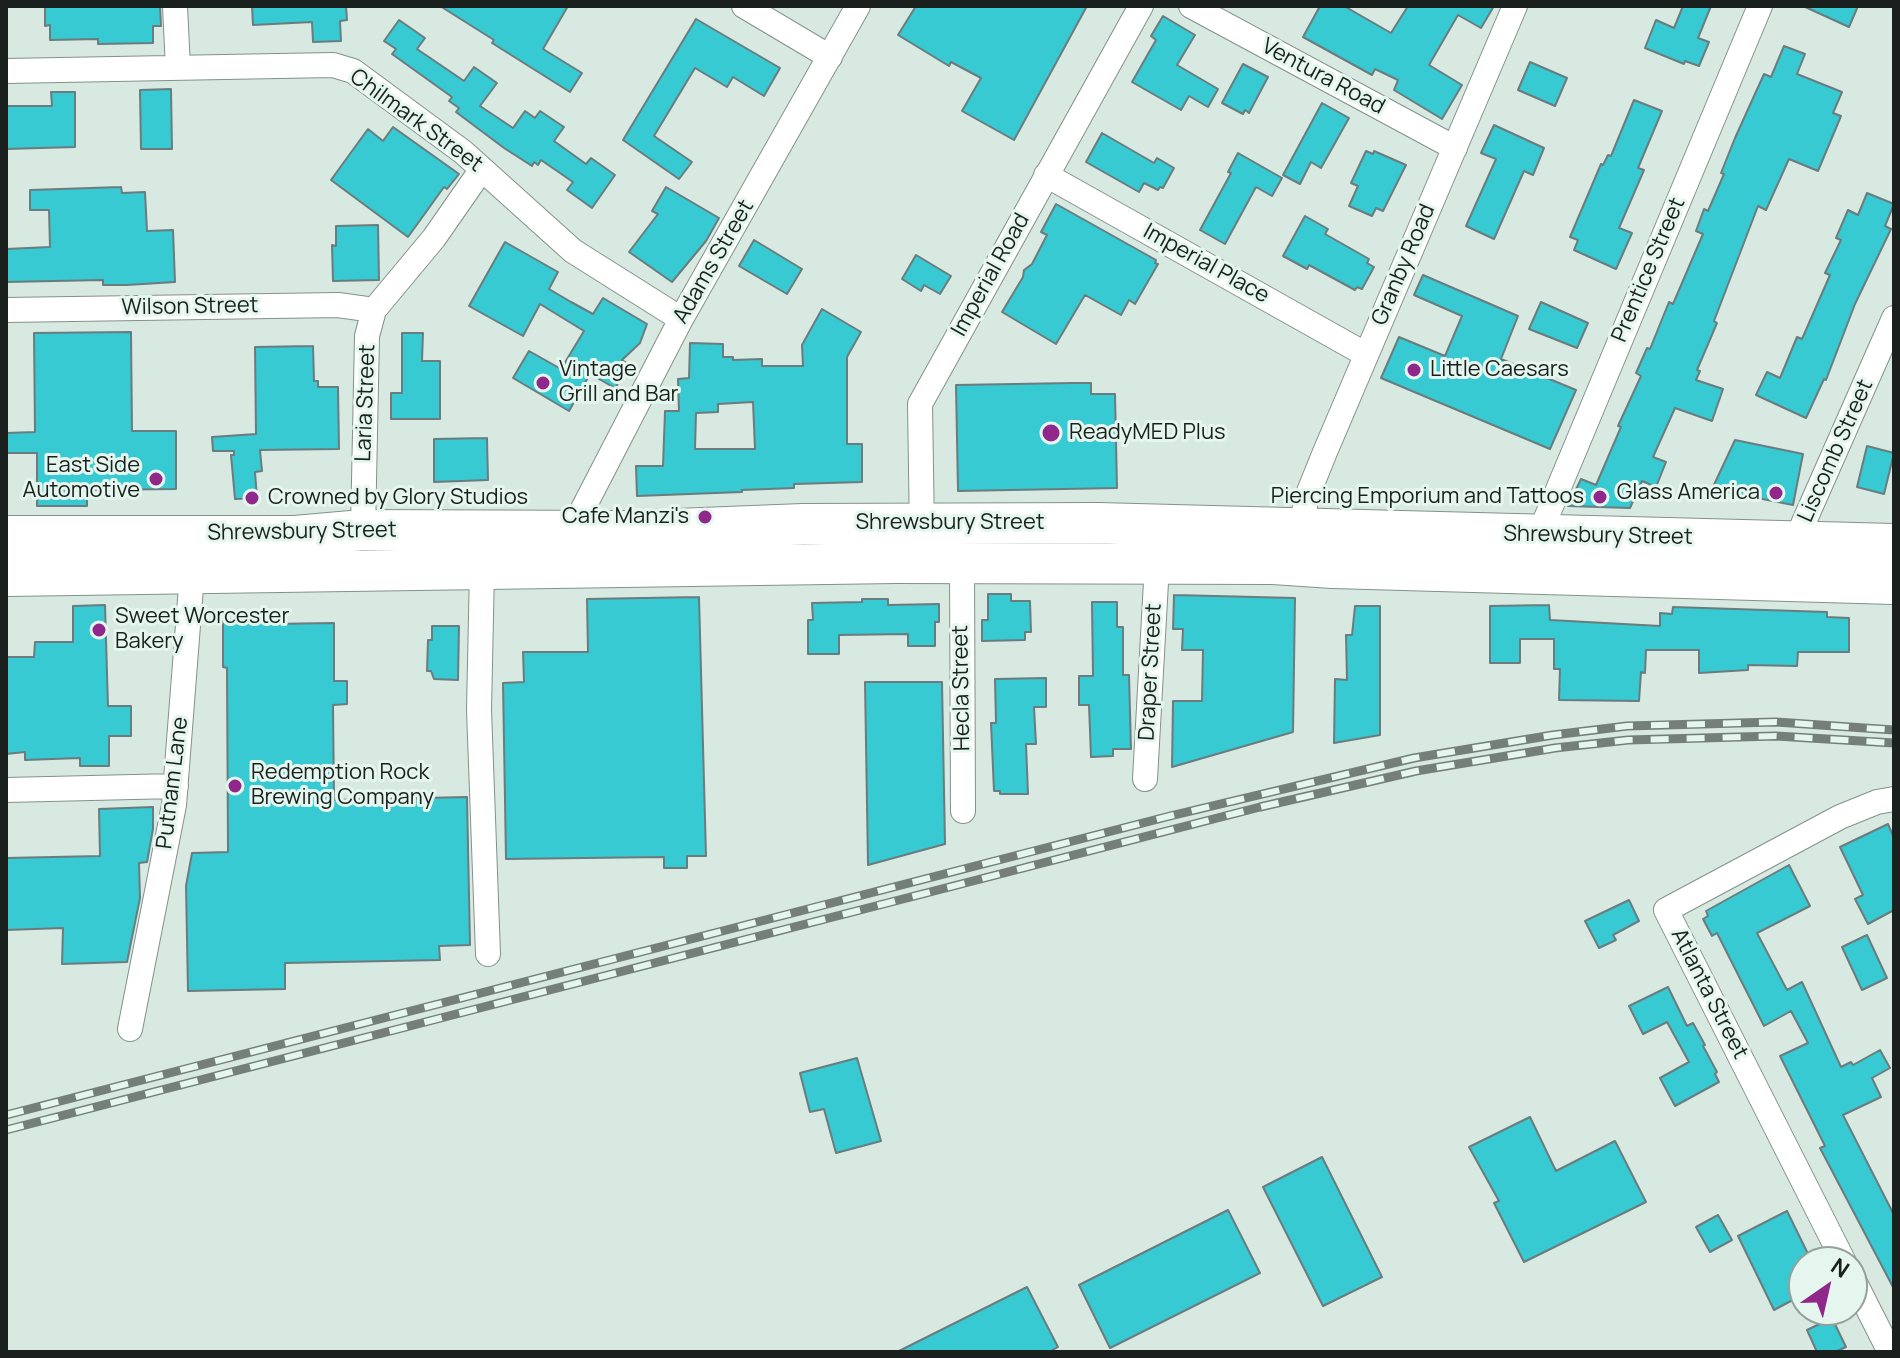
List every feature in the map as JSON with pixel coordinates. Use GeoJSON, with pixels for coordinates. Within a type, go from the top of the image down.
{"type":"FeatureCollection","features":[{"type":"Feature","properties":{"kind":"main road","name":"Shrewsbury Street"},"geometry":{"type":"LineString","coordinates":[[6,536],[193,554],[482,569],[571,550],[803,524],[1098,523],[1894,544]]}},
{"type":"Feature","properties":{"kind":"main road","name":"Shrewsbury Street"},"geometry":{"type":"LineString","coordinates":[[6,576],[193,554],[295,536],[363,530],[483,529],[571,550],[922,564],[1301,564],[1333,568],[1894,584]]}},
{"type":"Feature","properties":{"kind":"street"},"geometry":{"type":"LineString","coordinates":[[175,6],[178,68]]}},
{"type":"Feature","properties":{"kind":"street"},"geometry":{"type":"LineString","coordinates":[[744,6],[830,57]]}},
{"type":"Feature","properties":{"kind":"street","name":"Adams Street"},"geometry":{"type":"LineString","coordinates":[[571,550],[681,319],[858,6]]}},
{"type":"Feature","properties":{"kind":"street","name":"Imperial Road"},"geometry":{"type":"LineString","coordinates":[[922,564],[920,404],[1141,6]]}},
{"type":"Feature","properties":{"kind":"street","name":"Ventura Road"},"geometry":{"type":"LineString","coordinates":[[1191,6],[1455,148]]}},
{"type":"Feature","properties":{"kind":"street","name":"Granby Road"},"geometry":{"type":"LineString","coordinates":[[1302,527],[1306,499],[1365,354],[1515,6]]}},
{"type":"Feature","properties":{"kind":"street","name":"Prentice Street"},"geometry":{"type":"LineString","coordinates":[[1539,535],[1760,6]]}},
{"type":"Feature","properties":{"kind":"street","name":"Chilmark Street"},"geometry":{"type":"LineString","coordinates":[[6,71],[333,65],[353,71],[463,152],[573,251],[681,319]]}},
{"type":"Feature","properties":{"kind":"street","name":"Laria Street"},"geometry":{"type":"LineString","coordinates":[[363,530],[367,336],[374,310],[434,238],[482,169]]}},
{"type":"Feature","properties":{"kind":"street","name":"Imperial Place"},"geometry":{"type":"LineString","coordinates":[[1046,175],[1365,354]]}},
{"type":"Feature","properties":{"kind":"street","name":"Wilson Street"},"geometry":{"type":"LineString","coordinates":[[6,310],[338,305],[374,310]]}},
{"type":"Feature","properties":{"kind":"street","name":"Liscomb Street"},"geometry":{"type":"LineString","coordinates":[[1796,540],[1894,318]]}},
{"type":"Feature","properties":{"kind":"street","name":"Putnam Lane"},"geometry":{"type":"LineString","coordinates":[[130,1029],[176,786],[193,554]]}},
{"type":"Feature","properties":{"kind":"street","name":"Draper Street"},"geometry":{"type":"LineString","coordinates":[[1145,779],[1157,564]]}},
{"type":"Feature","properties":{"kind":"street","name":"Hecla Street"},"geometry":{"type":"LineString","coordinates":[[962,565],[963,811]]}},
{"type":"Feature","properties":{"kind":"street"},"geometry":{"type":"LineString","coordinates":[[482,569],[479,717],[488,954]]}},
{"type":"Feature","properties":{"kind":"street"},"geometry":{"type":"LineString","coordinates":[[6,790],[176,786]]}},
{"type":"Feature","properties":{"kind":"street","name":"Atlanta Street"},"geometry":{"type":"LineString","coordinates":[[1836,1246],[1666,910],[1840,817],[1877,802],[1894,799]]}},
{"type":"Feature","properties":{"kind":"street"},"geometry":{"type":"LineString","coordinates":[[1868,1309],[1890,1352]]}},
{"type":"Feature","properties":{"kind":"building"},"geometry":{"type":"Polygon","coordinates":[[[45,6],[160,6],[161,26],[153,26],[153,43],[98,44],[98,39],[50,40],[50,25],[45,26],[45,6]]]}},
{"type":"Feature","properties":{"kind":"building"},"geometry":{"type":"Polygon","coordinates":[[[252,6],[346,6],[347,20],[340,21],[341,41],[313,42],[312,22],[253,25],[252,6]]]}},
{"type":"Feature","properties":{"kind":"building"},"geometry":{"type":"Polygon","coordinates":[[[440,6],[568,6],[543,49],[582,73],[570,92],[440,6]]]}},
{"type":"Feature","properties":{"kind":"building"},"geometry":{"type":"Polygon","coordinates":[[[916,6],[1087,6],[1014,140],[962,111],[981,78],[951,62],[949,66],[898,35],[916,6]]]}},
{"type":"Feature","properties":{"kind":"building"},"geometry":{"type":"Polygon","coordinates":[[[1320,6],[1344,6],[1391,33],[1408,6],[1494,6],[1481,28],[1458,15],[1429,65],[1462,85],[1442,119],[1394,90],[1398,80],[1375,69],[1372,75],[1303,37],[1320,6]]]}},
{"type":"Feature","properties":{"kind":"building"},"geometry":{"type":"Polygon","coordinates":[[[1683,6],[1711,6],[1698,38],[1709,42],[1699,66],[1685,61],[1684,64],[1645,48],[1656,20],[1674,28],[1683,6]]]}},
{"type":"Feature","properties":{"kind":"building"},"geometry":{"type":"Polygon","coordinates":[[[1803,6],[1858,6],[1849,27],[1803,6]]]}},
{"type":"Feature","properties":{"kind":"building"},"geometry":{"type":"Polygon","coordinates":[[[1163,16],[1195,35],[1177,65],[1218,89],[1208,107],[1189,96],[1181,110],[1132,82],[1156,40],[1151,36],[1163,16]]]}},
{"type":"Feature","properties":{"kind":"building"},"geometry":{"type":"Polygon","coordinates":[[[696,19],[780,68],[764,96],[733,77],[727,87],[695,68],[654,136],[692,162],[679,179],[623,140],[696,19]]]}},
{"type":"Feature","properties":{"kind":"building"},"geometry":{"type":"Polygon","coordinates":[[[399,20],[425,38],[417,49],[464,81],[474,67],[497,83],[480,106],[513,128],[525,111],[535,118],[540,111],[564,127],[554,141],[586,164],[591,158],[615,175],[592,208],[567,190],[573,182],[541,160],[538,165],[534,162],[532,166],[504,148],[456,112],[459,108],[449,101],[452,97],[392,54],[396,49],[384,41],[399,20]]]}},
{"type":"Feature","properties":{"kind":"building"},"geometry":{"type":"Polygon","coordinates":[[[1784,46],[1805,54],[1797,74],[1842,92],[1833,113],[1841,116],[1818,171],[1789,159],[1766,210],[1758,206],[1697,370],[1700,371],[1696,380],[1723,389],[1712,421],[1675,408],[1653,457],[1666,462],[1656,487],[1642,481],[1630,508],[1568,506],[1581,479],[1596,485],[1641,376],[1636,373],[1647,348],[1650,349],[1669,302],[1673,304],[1703,234],[1696,231],[1704,209],[1708,211],[1735,138],[1764,74],[1771,77],[1784,46]]]}},
{"type":"Feature","properties":{"kind":"building"},"geometry":{"type":"Polygon","coordinates":[[[1530,62],[1567,78],[1555,106],[1518,90],[1530,62]]]}},
{"type":"Feature","properties":{"kind":"building"},"geometry":{"type":"Polygon","coordinates":[[[1243,64],[1268,77],[1249,113],[1245,110],[1243,114],[1222,103],[1243,64]]]}},
{"type":"Feature","properties":{"kind":"building"},"geometry":{"type":"Polygon","coordinates":[[[171,89],[172,149],[141,149],[140,90],[171,89]]]}},
{"type":"Feature","properties":{"kind":"building"},"geometry":{"type":"Polygon","coordinates":[[[51,92],[75,92],[75,147],[6,149],[6,106],[52,106],[51,92]]]}},
{"type":"Feature","properties":{"kind":"building"},"geometry":{"type":"Polygon","coordinates":[[[1634,100],[1662,111],[1638,168],[1644,170],[1619,228],[1632,233],[1616,269],[1574,250],[1578,240],[1570,237],[1601,164],[1608,155],[1611,156],[1634,100]]]}},
{"type":"Feature","properties":{"kind":"building"},"geometry":{"type":"Polygon","coordinates":[[[1322,103],[1349,118],[1321,168],[1311,162],[1300,184],[1283,175],[1322,103]]]}},
{"type":"Feature","properties":{"kind":"building"},"geometry":{"type":"Polygon","coordinates":[[[1494,125],[1544,148],[1533,175],[1524,171],[1494,239],[1466,226],[1496,159],[1481,153],[1494,125]]]}},
{"type":"Feature","properties":{"kind":"building"},"geometry":{"type":"Polygon","coordinates":[[[393,127],[459,174],[447,189],[444,187],[408,237],[331,180],[368,129],[383,141],[393,127]]]}},
{"type":"Feature","properties":{"kind":"building"},"geometry":{"type":"Polygon","coordinates":[[[1102,133],[1154,163],[1157,158],[1174,168],[1163,188],[1158,190],[1144,183],[1139,192],[1086,162],[1102,133]]]}},
{"type":"Feature","properties":{"kind":"building"},"geometry":{"type":"Polygon","coordinates":[[[1366,151],[1373,154],[1374,151],[1406,165],[1383,211],[1376,208],[1372,216],[1349,206],[1358,186],[1351,183],[1366,151]]]}},
{"type":"Feature","properties":{"kind":"building"},"geometry":{"type":"Polygon","coordinates":[[[1238,153],[1282,178],[1272,196],[1256,187],[1225,244],[1200,230],[1231,173],[1228,172],[1238,153]]]}},
{"type":"Feature","properties":{"kind":"building"},"geometry":{"type":"Polygon","coordinates":[[[121,187],[122,193],[145,192],[147,231],[173,230],[175,282],[103,285],[103,280],[6,282],[6,249],[50,247],[49,210],[30,210],[30,190],[121,187]]]}},
{"type":"Feature","properties":{"kind":"building"},"geometry":{"type":"Polygon","coordinates":[[[666,187],[719,218],[706,241],[672,282],[629,252],[658,214],[652,211],[666,187]]]}},
{"type":"Feature","properties":{"kind":"building"},"geometry":{"type":"Polygon","coordinates":[[[1867,193],[1894,204],[1885,226],[1891,229],[1855,304],[1826,380],[1806,418],[1756,395],[1767,372],[1780,378],[1797,337],[1802,339],[1830,275],[1825,273],[1841,240],[1836,238],[1848,210],[1858,215],[1867,193]]]}},
{"type":"Feature","properties":{"kind":"building"},"geometry":{"type":"Polygon","coordinates":[[[1056,204],[1156,260],[1158,264],[1135,304],[1129,300],[1121,315],[1085,295],[1056,344],[1002,312],[1047,235],[1041,232],[1056,204]]]}},
{"type":"Feature","properties":{"kind":"building"},"geometry":{"type":"Polygon","coordinates":[[[1305,216],[1328,229],[1325,234],[1369,259],[1367,263],[1374,267],[1362,289],[1357,287],[1355,290],[1309,265],[1307,269],[1283,256],[1305,216]]]}},
{"type":"Feature","properties":{"kind":"building"},"geometry":{"type":"Polygon","coordinates":[[[378,225],[379,280],[333,281],[332,245],[336,246],[336,226],[378,225]]]}},
{"type":"Feature","properties":{"kind":"building"},"geometry":{"type":"Polygon","coordinates":[[[754,240],[802,269],[787,294],[739,266],[754,240]]]}},
{"type":"Feature","properties":{"kind":"building"},"geometry":{"type":"Polygon","coordinates":[[[505,242],[558,272],[549,289],[571,302],[593,314],[603,298],[647,324],[640,343],[622,360],[630,365],[615,388],[590,374],[569,411],[513,378],[529,351],[561,369],[584,331],[540,304],[523,336],[469,306],[505,242]]]}},
{"type":"Feature","properties":{"kind":"building"},"geometry":{"type":"Polygon","coordinates":[[[916,255],[951,276],[940,294],[924,285],[921,291],[902,279],[916,255]]]}},
{"type":"Feature","properties":{"kind":"building"},"geometry":{"type":"Polygon","coordinates":[[[1423,275],[1518,316],[1501,359],[1576,390],[1550,449],[1381,378],[1399,337],[1445,356],[1462,316],[1414,295],[1423,275]]]}},
{"type":"Feature","properties":{"kind":"building"},"geometry":{"type":"Polygon","coordinates":[[[1541,302],[1588,323],[1577,348],[1529,329],[1541,302]]]}},
{"type":"Feature","properties":{"kind":"building"},"geometry":{"type":"Polygon","coordinates":[[[822,309],[861,332],[847,357],[847,444],[862,444],[862,482],[794,484],[794,488],[742,492],[637,496],[636,466],[663,466],[665,411],[679,411],[678,379],[689,378],[690,343],[723,344],[723,357],[733,357],[733,360],[762,359],[762,366],[803,366],[802,345],[822,309]],[[753,402],[718,404],[718,412],[696,413],[695,449],[755,449],[753,402]]]}},
{"type":"Feature","properties":{"kind":"building"},"geometry":{"type":"Polygon","coordinates":[[[131,332],[132,431],[176,431],[176,489],[87,490],[87,506],[37,506],[37,453],[6,453],[6,433],[35,432],[34,333],[131,332]]]}},
{"type":"Feature","properties":{"kind":"building"},"geometry":{"type":"Polygon","coordinates":[[[402,333],[423,333],[422,361],[440,361],[440,419],[391,419],[391,393],[402,393],[402,333]]]}},
{"type":"Feature","properties":{"kind":"building"},"geometry":{"type":"Polygon","coordinates":[[[313,346],[314,381],[318,381],[318,387],[338,387],[339,449],[260,450],[262,471],[255,472],[257,498],[235,499],[231,455],[234,451],[213,451],[212,437],[256,434],[255,347],[313,346]]]}},
{"type":"Feature","properties":{"kind":"building"},"geometry":{"type":"Polygon","coordinates":[[[1091,383],[1091,394],[1115,394],[1117,488],[958,491],[956,385],[1091,383]]]}},
{"type":"Feature","properties":{"kind":"building"},"geometry":{"type":"Polygon","coordinates":[[[487,438],[488,480],[434,482],[434,439],[487,438]]]}},
{"type":"Feature","properties":{"kind":"building"},"geometry":{"type":"Polygon","coordinates":[[[1735,440],[1803,454],[1793,505],[1712,489],[1735,440]]]}},
{"type":"Feature","properties":{"kind":"building"},"geometry":{"type":"Polygon","coordinates":[[[1867,446],[1894,453],[1884,494],[1857,487],[1867,446]]]}},
{"type":"Feature","properties":{"kind":"building"},"geometry":{"type":"Polygon","coordinates":[[[988,594],[1011,594],[1011,601],[1030,601],[1031,632],[1025,632],[1025,640],[982,641],[982,620],[988,620],[988,594]]]}},
{"type":"Feature","properties":{"kind":"building"},"geometry":{"type":"Polygon","coordinates":[[[1174,595],[1295,598],[1293,732],[1172,767],[1173,701],[1202,701],[1203,650],[1182,650],[1183,629],[1173,629],[1174,595]]]}},
{"type":"Feature","properties":{"kind":"building"},"geometry":{"type":"Polygon","coordinates":[[[699,597],[706,856],[687,856],[687,868],[664,868],[664,857],[506,859],[503,683],[524,682],[523,652],[588,652],[587,599],[699,597]]]}},
{"type":"Feature","properties":{"kind":"building"},"geometry":{"type":"Polygon","coordinates":[[[862,599],[888,599],[888,605],[939,604],[935,646],[908,646],[908,634],[839,635],[839,654],[808,654],[808,620],[813,620],[812,603],[862,602],[862,599]]]}},
{"type":"Feature","properties":{"kind":"building"},"geometry":{"type":"Polygon","coordinates":[[[1092,602],[1117,602],[1117,627],[1123,627],[1123,675],[1129,675],[1131,749],[1113,749],[1113,756],[1091,757],[1089,705],[1079,705],[1079,676],[1093,676],[1092,602]]]}},
{"type":"Feature","properties":{"kind":"building"},"geometry":{"type":"Polygon","coordinates":[[[105,605],[108,706],[131,706],[131,736],[109,736],[109,766],[80,766],[80,758],[25,760],[25,752],[6,754],[6,657],[34,657],[35,642],[73,642],[73,606],[105,605]]]}},
{"type":"Feature","properties":{"kind":"building"},"geometry":{"type":"Polygon","coordinates":[[[1549,605],[1550,620],[1660,626],[1660,613],[1672,614],[1673,607],[1827,612],[1827,617],[1849,618],[1849,652],[1798,652],[1797,666],[1748,665],[1748,670],[1699,673],[1699,650],[1646,650],[1639,701],[1559,700],[1560,669],[1554,669],[1554,639],[1520,639],[1520,663],[1490,663],[1490,606],[1549,605]]]}},
{"type":"Feature","properties":{"kind":"building"},"geometry":{"type":"Polygon","coordinates":[[[1355,606],[1380,606],[1380,735],[1334,743],[1335,679],[1347,680],[1346,635],[1352,635],[1355,606]]]}},
{"type":"Feature","properties":{"kind":"building"},"geometry":{"type":"Polygon","coordinates":[[[223,619],[269,619],[270,624],[334,623],[334,681],[347,681],[347,704],[333,705],[334,800],[467,797],[470,945],[439,946],[440,960],[285,963],[285,989],[188,991],[186,886],[192,853],[228,852],[227,668],[223,667],[223,619]]]}},
{"type":"Feature","properties":{"kind":"building"},"geometry":{"type":"Polygon","coordinates":[[[432,626],[459,626],[458,680],[434,679],[431,671],[427,671],[428,640],[432,640],[432,626]]]}},
{"type":"Feature","properties":{"kind":"building"},"geometry":{"type":"Polygon","coordinates":[[[1046,678],[1046,707],[1034,707],[1036,744],[1026,744],[1028,794],[1000,794],[1000,791],[994,791],[991,723],[996,723],[995,679],[1046,678]]]}},
{"type":"Feature","properties":{"kind":"building"},"geometry":{"type":"Polygon","coordinates":[[[865,682],[942,682],[945,844],[868,865],[865,682]]]}},
{"type":"Feature","properties":{"kind":"building"},"geometry":{"type":"Polygon","coordinates":[[[153,807],[147,862],[139,863],[140,898],[127,962],[62,964],[63,928],[6,930],[6,858],[100,856],[99,809],[153,807]]]}},
{"type":"Feature","properties":{"kind":"building"},"geometry":{"type":"Polygon","coordinates":[[[1888,824],[1894,838],[1894,910],[1868,924],[1855,899],[1863,895],[1840,847],[1888,824]]]}},
{"type":"Feature","properties":{"kind":"building"},"geometry":{"type":"Polygon","coordinates":[[[1789,865],[1810,906],[1757,933],[1787,990],[1802,982],[1841,1067],[1851,1062],[1853,1065],[1880,1050],[1890,1068],[1872,1078],[1881,1097],[1843,1115],[1894,1215],[1894,1289],[1820,1148],[1825,1146],[1780,1056],[1808,1043],[1791,1011],[1764,1026],[1717,933],[1712,936],[1703,919],[1708,916],[1706,911],[1789,865]]]}},
{"type":"Feature","properties":{"kind":"building"},"geometry":{"type":"Polygon","coordinates":[[[1629,900],[1639,921],[1613,935],[1616,940],[1599,948],[1585,921],[1629,900]]]}},
{"type":"Feature","properties":{"kind":"building"},"geometry":{"type":"Polygon","coordinates":[[[1867,935],[1887,978],[1862,990],[1842,947],[1867,935]]]}},
{"type":"Feature","properties":{"kind":"building"},"geometry":{"type":"Polygon","coordinates":[[[1668,987],[1687,1026],[1693,1023],[1705,1045],[1719,1082],[1675,1106],[1660,1078],[1689,1062],[1667,1022],[1643,1034],[1629,1006],[1668,987]]]}},
{"type":"Feature","properties":{"kind":"building"},"geometry":{"type":"Polygon","coordinates":[[[857,1058],[881,1141],[836,1153],[824,1109],[810,1112],[800,1073],[857,1058]]]}},
{"type":"Feature","properties":{"kind":"building"},"geometry":{"type":"Polygon","coordinates":[[[1530,1117],[1556,1171],[1615,1141],[1646,1202],[1524,1262],[1494,1203],[1499,1201],[1469,1147],[1530,1117]]]}},
{"type":"Feature","properties":{"kind":"building"},"geometry":{"type":"Polygon","coordinates":[[[1322,1157],[1382,1277],[1323,1306],[1263,1187],[1322,1157]]]}},
{"type":"Feature","properties":{"kind":"building"},"geometry":{"type":"Polygon","coordinates":[[[1228,1210],[1260,1273],[1110,1348],[1079,1285],[1228,1210]]]}},
{"type":"Feature","properties":{"kind":"building"},"geometry":{"type":"Polygon","coordinates":[[[1787,1211],[1804,1246],[1788,1246],[1788,1303],[1774,1310],[1738,1236],[1787,1211]]]}},
{"type":"Feature","properties":{"kind":"building"},"geometry":{"type":"Polygon","coordinates":[[[1718,1215],[1732,1240],[1710,1252],[1696,1227],[1718,1215]]]}},
{"type":"Feature","properties":{"kind":"building"},"geometry":{"type":"Polygon","coordinates":[[[1027,1287],[1058,1347],[1049,1352],[897,1352],[1027,1287]]]}},
{"type":"Feature","properties":{"kind":"building"},"geometry":{"type":"Polygon","coordinates":[[[1815,1326],[1836,1326],[1846,1347],[1835,1352],[1817,1352],[1807,1330],[1815,1326]]]}},
{"type":"Feature","properties":{"kind":"railway"},"geometry":{"type":"LineString","coordinates":[[6,1115],[1170,816],[1414,758],[1627,726],[1776,722],[1894,730]]}},
{"type":"Feature","properties":{"kind":"railway"},"geometry":{"type":"LineString","coordinates":[[6,1130],[1260,807],[1416,771],[1555,748],[1628,740],[1776,736],[1894,743]]}},
{"type":"Feature","properties":{"kind":"place","name":"Little Caesars"},"geometry":{"type":"Point","coordinates":[1414,370]}},
{"type":"Feature","properties":{"kind":"place","name":"Vintage Grill and Bar"},"geometry":{"type":"Point","coordinates":[543,383]}},
{"type":"Feature","properties":{"kind":"place","name":"ReadyMED Plus"},"geometry":{"type":"Point","coordinates":[1051,433]}},
{"type":"Feature","properties":{"kind":"place","name":"East Side Automotive"},"geometry":{"type":"Point","coordinates":[156,479]}},
{"type":"Feature","properties":{"kind":"place","name":"Glass America"},"geometry":{"type":"Point","coordinates":[1776,493]}},
{"type":"Feature","properties":{"kind":"place","name":"Piercing Emporium and Tattoos"},"geometry":{"type":"Point","coordinates":[1600,497]}},
{"type":"Feature","properties":{"kind":"place","name":"Crowned by Glory Studios"},"geometry":{"type":"Point","coordinates":[252,498]}},
{"type":"Feature","properties":{"kind":"place","name":"Cafe Manzi's"},"geometry":{"type":"Point","coordinates":[705,517]}},
{"type":"Feature","properties":{"kind":"place","name":"Sweet Worcester Bakery"},"geometry":{"type":"Point","coordinates":[99,630]}},
{"type":"Feature","properties":{"kind":"place","name":"Redemption Rock Brewing Company"},"geometry":{"type":"Point","coordinates":[235,786]}}]}
